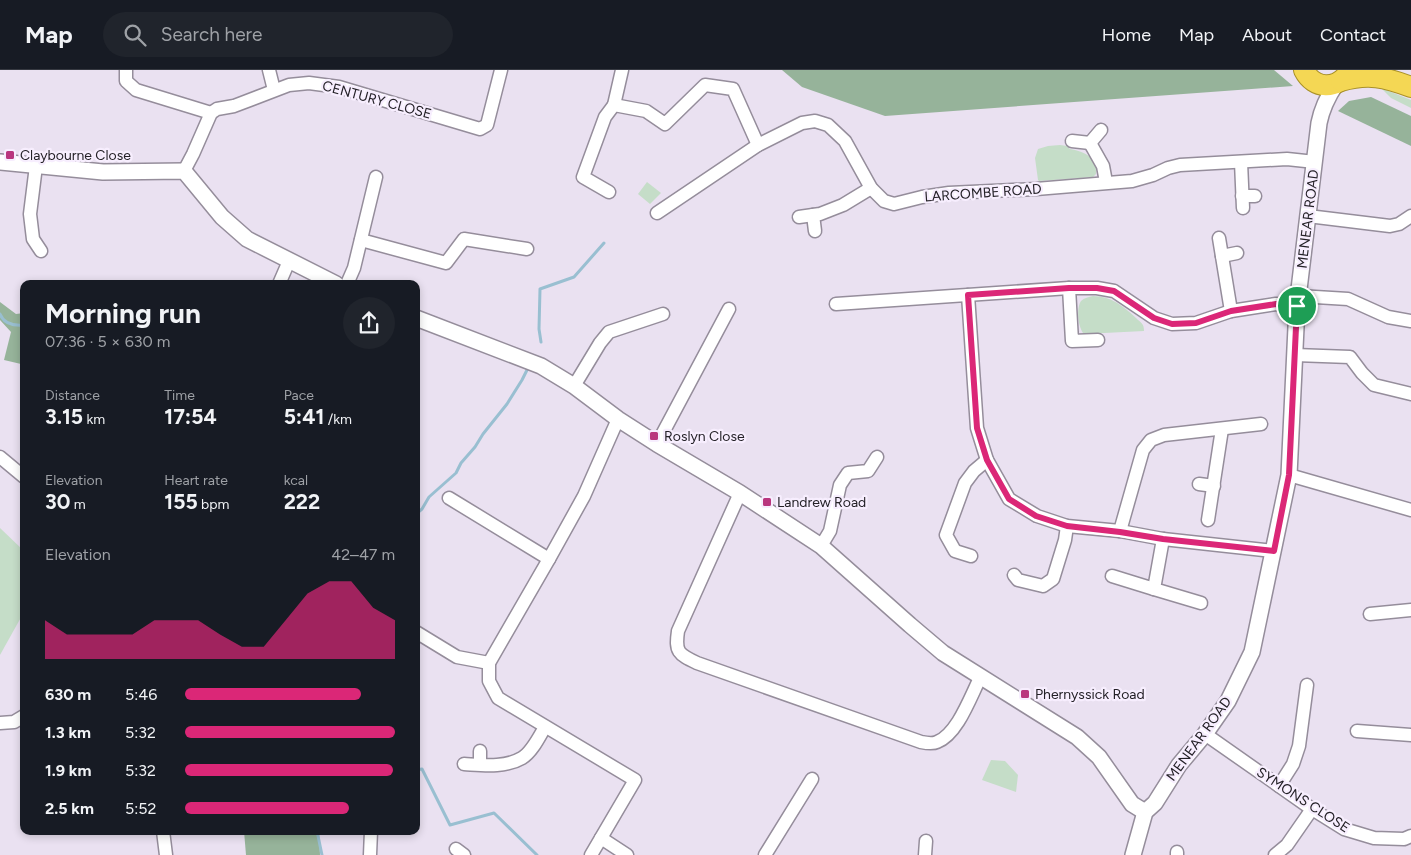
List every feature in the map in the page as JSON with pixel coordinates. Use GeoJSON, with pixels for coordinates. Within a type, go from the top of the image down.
{"type":"FeatureCollection","features":[{"type":"Feature","properties":{"kind":"highway"},"geometry":{"type":"LineString","coordinates":[[1308,76],[1324,85],[1342,78],[1377,74],[1411,87]]}},
{"type":"Feature","properties":{"kind":"street"},"geometry":{"type":"LineString","coordinates":[[126,70],[126,81],[136,90],[211,113],[184,171]]}},
{"type":"Feature","properties":{"kind":"street"},"geometry":{"type":"LineString","coordinates":[[269,70],[274,90]]}},
{"type":"Feature","properties":{"kind":"street","name":"CENTURY CLOSE"},"geometry":{"type":"LineString","coordinates":[[211,113],[217,109],[234,106],[274,90],[309,83],[339,87],[480,129],[487,125],[501,70]]}},
{"type":"Feature","properties":{"kind":"street"},"geometry":{"type":"LineString","coordinates":[[609,192],[583,178],[605,117],[614,105],[622,70]]}},
{"type":"Feature","properties":{"kind":"street","name":"MENEAR ROAD"},"geometry":{"type":"LineString","coordinates":[[1308,76],[1319,96],[1321,113]]}},
{"type":"Feature","properties":{"kind":"street","name":"MENEAR ROAD"},"geometry":{"type":"LineString","coordinates":[[1132,855],[1145,812],[1154,803],[1179,765],[1228,701],[1252,652],[1289,475],[1298,301],[1321,113],[1327,97],[1342,78]]}},
{"type":"Feature","properties":{"kind":"street"},"geometry":{"type":"LineString","coordinates":[[614,105],[646,112],[665,124],[704,85],[733,89],[758,145]]}},
{"type":"Feature","properties":{"kind":"street","name":"LARCOMBE ROAD"},"geometry":{"type":"LineString","coordinates":[[657,213],[758,145],[802,123],[815,121],[828,125],[845,141],[871,188],[884,201],[894,204],[949,193],[1083,186],[1132,180],[1180,165],[1287,159],[1315,162]]}},
{"type":"Feature","properties":{"kind":"street"},"geometry":{"type":"LineString","coordinates":[[1090,143],[1101,130]]}},
{"type":"Feature","properties":{"kind":"street"},"geometry":{"type":"LineString","coordinates":[[1072,141],[1090,143]]}},
{"type":"Feature","properties":{"kind":"street"},"geometry":{"type":"LineString","coordinates":[[1090,143],[1103,166],[1106,182]]}},
{"type":"Feature","properties":{"kind":"street"},"geometry":{"type":"LineString","coordinates":[[0,162],[103,172],[184,171]]}},
{"type":"Feature","properties":{"kind":"street"},"geometry":{"type":"LineString","coordinates":[[1241,162],[1242,202],[1255,196]]}},
{"type":"Feature","properties":{"kind":"street"},"geometry":{"type":"LineString","coordinates":[[36,166],[30,214],[32,239],[41,252]]}},
{"type":"Feature","properties":{"kind":"street"},"geometry":{"type":"LineString","coordinates":[[184,171],[222,216],[247,239],[328,280]]}},
{"type":"Feature","properties":{"kind":"street"},"geometry":{"type":"LineString","coordinates":[[349,280],[354,268],[376,177]]}},
{"type":"Feature","properties":{"kind":"street"},"geometry":{"type":"LineString","coordinates":[[799,216],[820,214],[843,205],[871,188]]}},
{"type":"Feature","properties":{"kind":"street"},"geometry":{"type":"LineString","coordinates":[[813,215],[815,231]]}},
{"type":"Feature","properties":{"kind":"street"},"geometry":{"type":"LineString","coordinates":[[1308,216],[1390,226],[1411,218]]}},
{"type":"Feature","properties":{"kind":"street"},"geometry":{"type":"LineString","coordinates":[[1219,238],[1231,311]]}},
{"type":"Feature","properties":{"kind":"street"},"geometry":{"type":"LineString","coordinates":[[361,240],[446,263],[464,239],[527,249]]}},
{"type":"Feature","properties":{"kind":"street"},"geometry":{"type":"LineString","coordinates":[[1222,256],[1237,253]]}},
{"type":"Feature","properties":{"kind":"street"},"geometry":{"type":"LineString","coordinates":[[281,280],[289,261]]}},
{"type":"Feature","properties":{"kind":"street"},"geometry":{"type":"LineString","coordinates":[[836,304],[1069,288],[1097,288],[1114,291],[1154,318],[1172,324],[1196,323],[1231,311],[1276,304],[1348,299],[1388,317],[1411,321]]}},
{"type":"Feature","properties":{"kind":"street"},"geometry":{"type":"LineString","coordinates":[[1069,288],[1072,341],[1098,340]]}},
{"type":"Feature","properties":{"kind":"street"},"geometry":{"type":"LineString","coordinates":[[968,295],[977,428],[987,460],[1009,499],[1036,516],[1067,526],[1274,551]]}},
{"type":"Feature","properties":{"kind":"street"},"geometry":{"type":"LineString","coordinates":[[657,444],[729,309]]}},
{"type":"Feature","properties":{"kind":"street"},"geometry":{"type":"LineString","coordinates":[[574,386],[600,343],[610,332],[663,314]]}},
{"type":"Feature","properties":{"kind":"street"},"geometry":{"type":"LineString","coordinates":[[420,320],[541,366],[574,386],[618,419],[657,444],[740,493],[822,546],[938,648],[1077,737],[1099,757],[1132,804],[1145,812]]}},
{"type":"Feature","properties":{"kind":"street"},"geometry":{"type":"LineString","coordinates":[[1295,355],[1350,357],[1374,385],[1411,394]]}},
{"type":"Feature","properties":{"kind":"street"},"geometry":{"type":"LineString","coordinates":[[591,855],[635,780],[498,698],[490,681],[489,663],[584,496],[618,419]]}},
{"type":"Feature","properties":{"kind":"street"},"geometry":{"type":"LineString","coordinates":[[1120,532],[1143,450],[1151,440],[1164,436],[1261,424]]}},
{"type":"Feature","properties":{"kind":"street"},"geometry":{"type":"LineString","coordinates":[[1208,520],[1222,429]]}},
{"type":"Feature","properties":{"kind":"street"},"geometry":{"type":"LineString","coordinates":[[0,457],[20,474]]}},
{"type":"Feature","properties":{"kind":"street"},"geometry":{"type":"LineString","coordinates":[[822,546],[830,531],[840,485],[848,473],[868,471],[877,457]]}},
{"type":"Feature","properties":{"kind":"street"},"geometry":{"type":"LineString","coordinates":[[971,556],[955,551],[946,535],[965,483],[974,471],[987,460]]}},
{"type":"Feature","properties":{"kind":"street"},"geometry":{"type":"LineString","coordinates":[[1289,475],[1411,510]]}},
{"type":"Feature","properties":{"kind":"street"},"geometry":{"type":"LineString","coordinates":[[1200,484],[1214,486]]}},
{"type":"Feature","properties":{"kind":"street"},"geometry":{"type":"LineString","coordinates":[[740,493],[678,630],[676,645],[682,656],[697,663],[921,742],[936,743],[950,733],[981,676]]}},
{"type":"Feature","properties":{"kind":"street"},"geometry":{"type":"LineString","coordinates":[[449,498],[549,559]]}},
{"type":"Feature","properties":{"kind":"street"},"geometry":{"type":"LineString","coordinates":[[1014,575],[1018,580],[1043,586],[1053,579],[1065,540],[1067,526]]}},
{"type":"Feature","properties":{"kind":"street"},"geometry":{"type":"LineString","coordinates":[[1154,589],[1163,539]]}},
{"type":"Feature","properties":{"kind":"street"},"geometry":{"type":"LineString","coordinates":[[1112,576],[1201,603]]}},
{"type":"Feature","properties":{"kind":"street"},"geometry":{"type":"LineString","coordinates":[[1370,614],[1411,610]]}},
{"type":"Feature","properties":{"kind":"street"},"geometry":{"type":"LineString","coordinates":[[420,634],[457,657],[489,663]]}},
{"type":"Feature","properties":{"kind":"street"},"geometry":{"type":"LineString","coordinates":[[1279,786],[1293,764],[1299,746],[1307,685]]}},
{"type":"Feature","properties":{"kind":"street"},"geometry":{"type":"LineString","coordinates":[[0,723],[14,722],[20,718]]}},
{"type":"Feature","properties":{"kind":"street"},"geometry":{"type":"LineString","coordinates":[[464,764],[508,764],[523,758],[545,727]]}},
{"type":"Feature","properties":{"kind":"street"},"geometry":{"type":"LineString","coordinates":[[1357,731],[1411,735]]}},
{"type":"Feature","properties":{"kind":"street","name":"SYMONS CLOSE"},"geometry":{"type":"LineString","coordinates":[[1204,734],[1344,829],[1374,838],[1404,839],[1411,836]]}},
{"type":"Feature","properties":{"kind":"street"},"geometry":{"type":"LineString","coordinates":[[480,751],[480,764]]}},
{"type":"Feature","properties":{"kind":"street"},"geometry":{"type":"LineString","coordinates":[[765,855],[812,779]]}},
{"type":"Feature","properties":{"kind":"street"},"geometry":{"type":"LineString","coordinates":[[1275,855],[1287,845],[1312,809]]}},
{"type":"Feature","properties":{"kind":"street"},"geometry":{"type":"LineString","coordinates":[[164,835],[166,855]]}},
{"type":"Feature","properties":{"kind":"street"},"geometry":{"type":"LineString","coordinates":[[370,855],[371,835]]}},
{"type":"Feature","properties":{"kind":"street"},"geometry":{"type":"LineString","coordinates":[[601,838],[627,855]]}},
{"type":"Feature","properties":{"kind":"street"},"geometry":{"type":"LineString","coordinates":[[925,855],[926,840]]}},
{"type":"Feature","properties":{"kind":"green space"},"geometry":{"type":"Polygon","coordinates":[[[782,70],[1274,70],[1293,86],[885,116],[802,87],[782,70]]]}},
{"type":"Feature","properties":{"kind":"green space"},"geometry":{"type":"Polygon","coordinates":[[[1381,88],[1411,100],[1411,108],[1391,98],[1381,88]]]}},
{"type":"Feature","properties":{"kind":"green space"},"geometry":{"type":"Polygon","coordinates":[[[1371,97],[1411,116],[1411,146],[1338,111],[1349,101],[1371,97]]]}},
{"type":"Feature","properties":{"kind":"green space"},"geometry":{"type":"Polygon","coordinates":[[[1060,145],[1067,146],[1089,156],[1095,164],[1096,174],[1093,177],[1039,181],[1035,158],[1038,149],[1060,145]]]}},
{"type":"Feature","properties":{"kind":"green space"},"geometry":{"type":"Polygon","coordinates":[[[647,182],[661,193],[650,204],[638,194],[647,182]]]}},
{"type":"Feature","properties":{"kind":"green space"},"geometry":{"type":"Polygon","coordinates":[[[1093,296],[1111,300],[1121,306],[1142,323],[1144,331],[1084,334],[1079,323],[1079,304],[1084,299],[1093,296]]]}},
{"type":"Feature","properties":{"kind":"green space"},"geometry":{"type":"Polygon","coordinates":[[[0,302],[16,314],[20,314],[20,364],[4,360],[11,332],[0,320],[0,302]]]}},
{"type":"Feature","properties":{"kind":"green space"},"geometry":{"type":"Polygon","coordinates":[[[0,528],[20,547],[20,619],[0,655],[0,528]]]}},
{"type":"Feature","properties":{"kind":"green space"},"geometry":{"type":"Polygon","coordinates":[[[991,760],[1005,761],[1018,775],[1016,792],[982,780],[991,760]]]}},
{"type":"Feature","properties":{"kind":"green space"},"geometry":{"type":"Polygon","coordinates":[[[244,835],[319,835],[320,855],[246,855],[244,835]]]}},
{"type":"Feature","properties":{"kind":"waterway"},"geometry":{"type":"LineString","coordinates":[[541,342],[539,329],[540,289],[574,277],[604,243]]}},
{"type":"Feature","properties":{"kind":"waterway"},"geometry":{"type":"LineString","coordinates":[[0,314],[9,324],[20,325]]}},
{"type":"Feature","properties":{"kind":"waterway"},"geometry":{"type":"LineString","coordinates":[[420,511],[429,497],[456,473],[461,463],[507,404],[527,370]]}},
{"type":"Feature","properties":{"kind":"waterway"},"geometry":{"type":"LineString","coordinates":[[420,769],[422,769],[450,825],[494,813],[537,855]]}},
{"type":"Feature","properties":{"kind":"waterway"},"geometry":{"type":"LineString","coordinates":[[318,835],[322,855]]}},
{"type":"Feature","properties":{"kind":"place","name":"Claybourne Close"},"geometry":{"type":"Point","coordinates":[10,155]}},
{"type":"Feature","properties":{"kind":"place","name":"Roslyn Close"},"geometry":{"type":"Point","coordinates":[654,436]}},
{"type":"Feature","properties":{"kind":"place","name":"Landrew Road"},"geometry":{"type":"Point","coordinates":[767,502]}},
{"type":"Feature","properties":{"kind":"place","name":"Phernyssick Road"},"geometry":{"type":"Point","coordinates":[1025,694]}},
{"type":"Feature","properties":{"kind":"route"},"geometry":{"type":"LineString","coordinates":[[1069,288],[1097,288],[1114,291],[1154,318],[1172,324],[1196,323],[1231,311],[1276,304],[1297,306],[1289,475],[1274,551],[1067,526],[1036,516],[1009,499],[987,460],[977,428],[968,295],[1069,288]]}}]}
